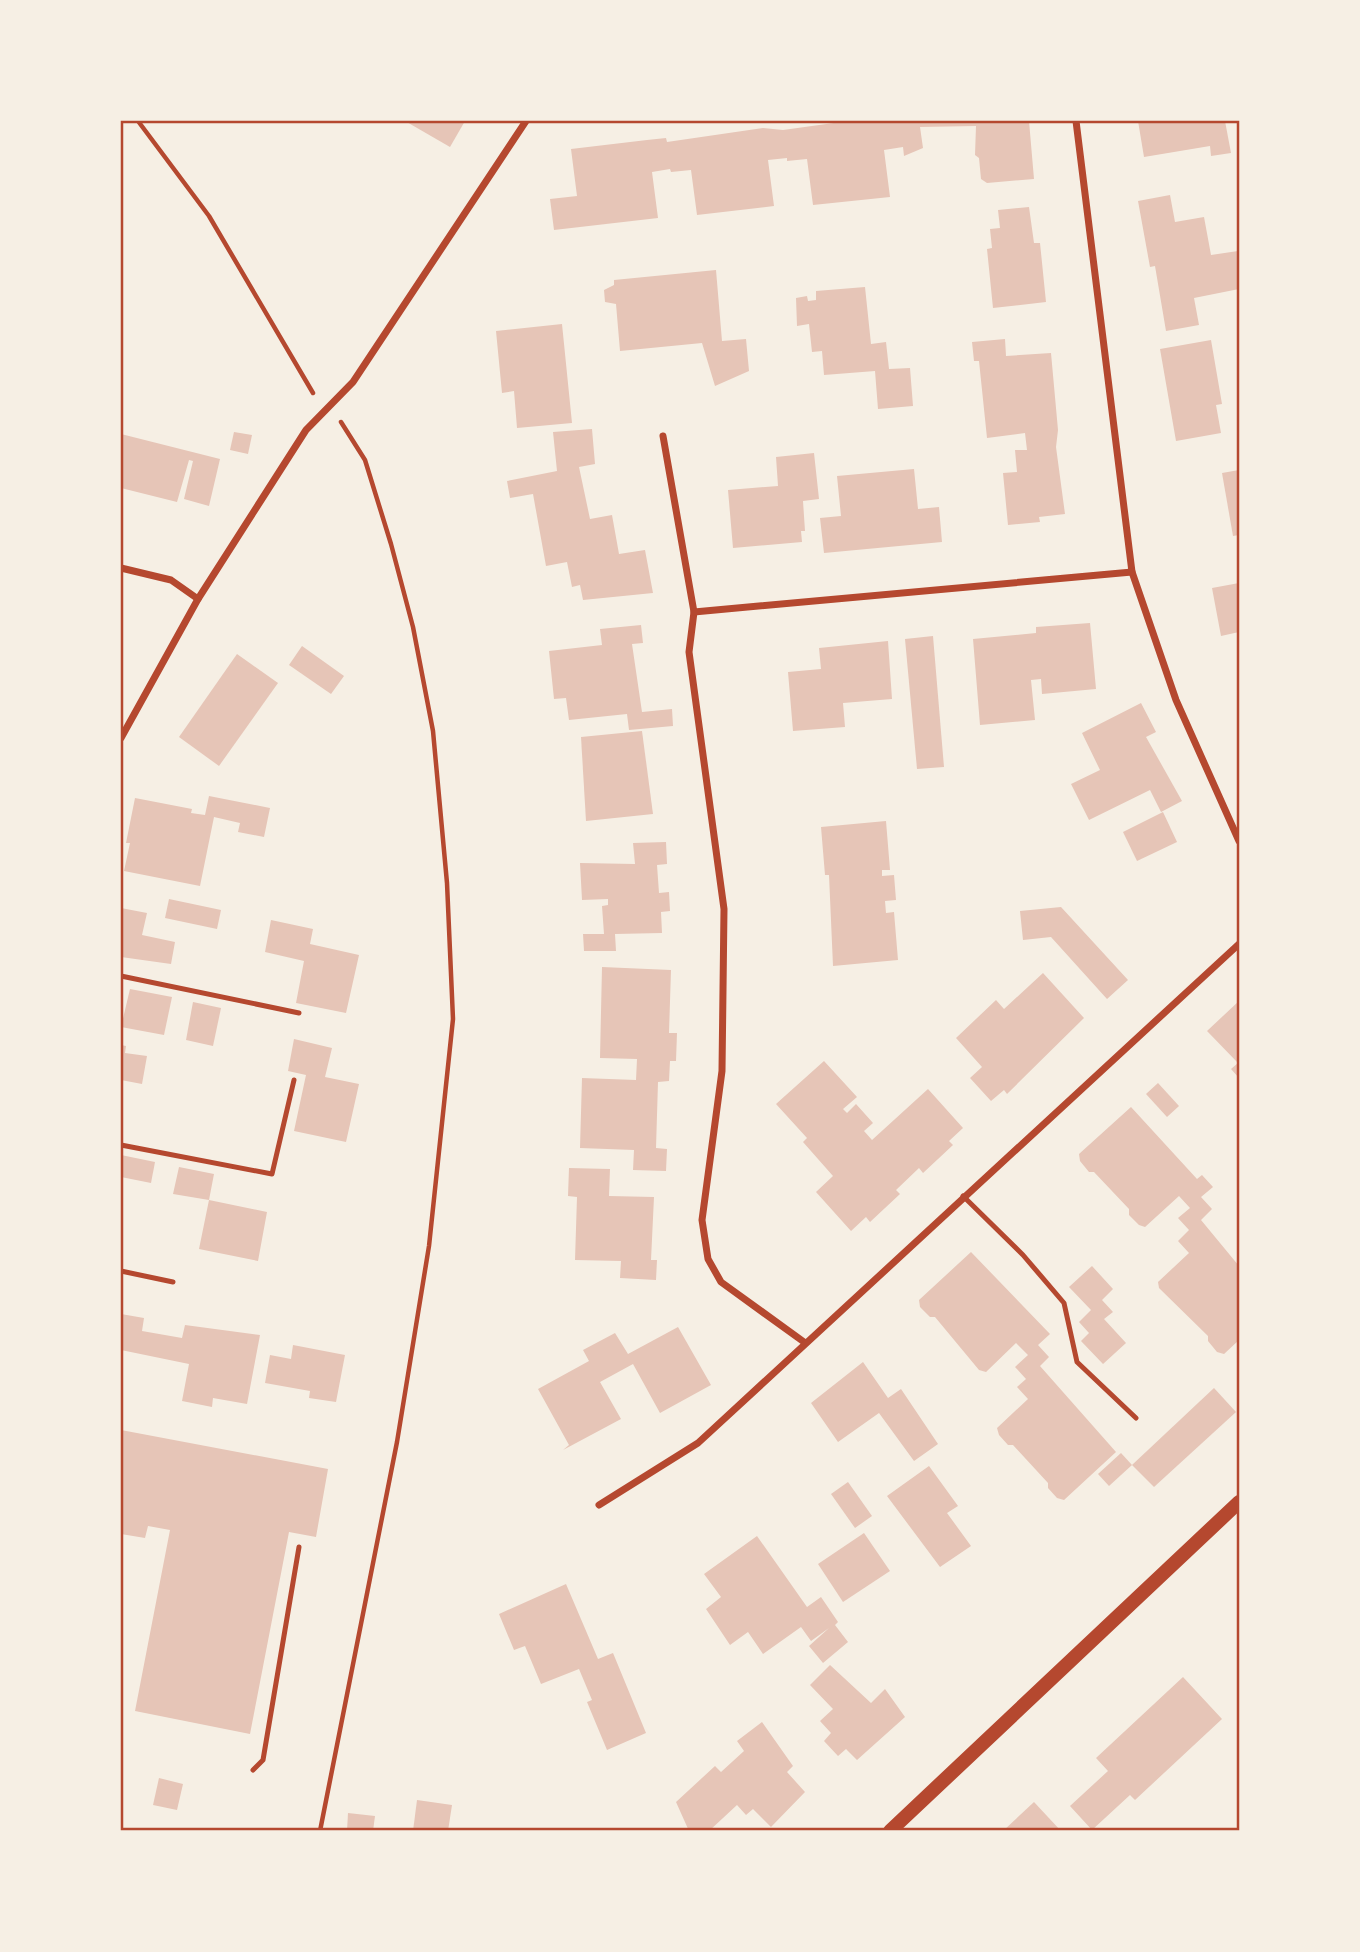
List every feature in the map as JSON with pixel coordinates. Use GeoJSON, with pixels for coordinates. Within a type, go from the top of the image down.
{"type":"FeatureCollection","features":[{"type":"Feature","properties":{"kind":"main road"},"geometry":{"type":"LineString","coordinates":[[890,1831],[1239,1502]]}},
{"type":"Feature","properties":{"kind":"street"},"geometry":{"type":"LineString","coordinates":[[121,738],[198,599],[306,430],[353,382],[505,148],[526,121]]}},
{"type":"Feature","properties":{"kind":"street"},"geometry":{"type":"LineString","coordinates":[[1076,121],[1132,572],[1175,700],[1239,841]]}},
{"type":"Feature","properties":{"kind":"street"},"geometry":{"type":"LineString","coordinates":[[663,436],[694,612],[689,652],[724,909],[722,1071],[702,1220],[708,1259],[721,1282],[804,1342]]}},
{"type":"Feature","properties":{"kind":"street"},"geometry":{"type":"LineString","coordinates":[[121,568],[171,580],[198,599]]}},
{"type":"Feature","properties":{"kind":"street"},"geometry":{"type":"LineString","coordinates":[[694,612],[1132,572]]}},
{"type":"Feature","properties":{"kind":"street"},"geometry":{"type":"LineString","coordinates":[[599,1505],[698,1443],[804,1342],[1239,944]]}},
{"type":"Feature","properties":{"kind":"lane"},"geometry":{"type":"LineString","coordinates":[[121,976],[299,1013]]}},
{"type":"Feature","properties":{"kind":"lane"},"geometry":{"type":"LineString","coordinates":[[121,1146],[272,1174],[294,1080]]}},
{"type":"Feature","properties":{"kind":"lane"},"geometry":{"type":"LineString","coordinates":[[963,1196],[1023,1255],[1064,1303],[1077,1362],[1136,1418]]}},
{"type":"Feature","properties":{"kind":"lane"},"geometry":{"type":"LineString","coordinates":[[121,1271],[173,1282]]}},
{"type":"Feature","properties":{"kind":"lane"},"geometry":{"type":"LineString","coordinates":[[253,1770],[263,1760],[299,1547]]}},
{"type":"Feature","properties":{"kind":"path"},"geometry":{"type":"LineString","coordinates":[[138,121],[209,216],[306,385],[348,430],[365,460],[413,627],[433,731],[447,883],[453,1019],[429,1246],[397,1442],[320,1831]]}},
{"type":"Feature","properties":{"kind":"building"},"geometry":{"type":"Polygon","coordinates":[[[405,121],[465,121],[450,147],[405,121]]]}},
{"type":"Feature","properties":{"kind":"building"},"geometry":{"type":"Polygon","coordinates":[[[848,121],[1029,121],[1034,179],[987,183],[981,179],[979,158],[975,155],[976,126],[920,127],[923,148],[904,156],[903,147],[884,150],[890,197],[813,205],[807,159],[787,161],[787,158],[768,160],[774,206],[697,215],[691,170],[671,172],[670,169],[652,172],[658,218],[554,230],[550,199],[577,196],[571,149],[666,138],[667,142],[763,128],[783,130],[848,121]]]}},
{"type":"Feature","properties":{"kind":"building"},"geometry":{"type":"Polygon","coordinates":[[[1138,121],[1225,121],[1231,153],[1211,156],[1210,146],[1144,157],[1138,121]]]}},
{"type":"Feature","properties":{"kind":"building"},"geometry":{"type":"Polygon","coordinates":[[[1170,195],[1175,222],[1204,217],[1211,255],[1238,251],[1239,289],[1194,298],[1199,325],[1166,331],[1155,266],[1150,267],[1138,201],[1170,195]]]}},
{"type":"Feature","properties":{"kind":"building"},"geometry":{"type":"Polygon","coordinates":[[[1029,207],[1034,243],[1040,243],[1046,302],[993,308],[987,249],[992,248],[990,229],[1000,228],[998,210],[1029,207]]]}},
{"type":"Feature","properties":{"kind":"building"},"geometry":{"type":"Polygon","coordinates":[[[716,270],[722,341],[746,339],[749,371],[715,386],[702,343],[620,351],[616,304],[605,302],[604,290],[614,285],[614,280],[716,270]]]}},
{"type":"Feature","properties":{"kind":"building"},"geometry":{"type":"Polygon","coordinates":[[[865,287],[871,344],[886,342],[889,369],[910,368],[913,406],[878,409],[875,371],[824,375],[822,351],[812,352],[809,324],[797,326],[796,298],[807,296],[808,301],[816,300],[816,291],[865,287]]]}},
{"type":"Feature","properties":{"kind":"building"},"geometry":{"type":"Polygon","coordinates":[[[562,324],[572,423],[517,428],[514,391],[502,393],[496,331],[562,324]]]}},
{"type":"Feature","properties":{"kind":"building"},"geometry":{"type":"Polygon","coordinates":[[[1005,339],[1006,356],[1051,353],[1058,430],[1056,447],[1065,514],[1039,517],[1040,522],[1008,525],[1003,473],[1017,472],[1015,450],[1027,450],[1025,433],[987,438],[979,361],[974,361],[972,342],[1005,339]]]}},
{"type":"Feature","properties":{"kind":"building"},"geometry":{"type":"Polygon","coordinates":[[[1211,340],[1222,404],[1216,405],[1221,433],[1176,441],[1160,349],[1211,340]]]}},
{"type":"Feature","properties":{"kind":"building"},"geometry":{"type":"Polygon","coordinates":[[[592,429],[595,464],[579,467],[590,519],[612,515],[619,554],[645,550],[653,593],[583,600],[580,585],[572,587],[567,562],[546,566],[533,494],[510,498],[507,481],[557,471],[553,432],[592,429]]]}},
{"type":"Feature","properties":{"kind":"building"},"geometry":{"type":"Polygon","coordinates":[[[234,432],[252,435],[248,454],[230,450],[234,432]]]}},
{"type":"Feature","properties":{"kind":"building"},"geometry":{"type":"Polygon","coordinates":[[[121,434],[220,459],[209,506],[184,499],[193,461],[189,460],[177,502],[121,488],[121,434]]]}},
{"type":"Feature","properties":{"kind":"building"},"geometry":{"type":"Polygon","coordinates":[[[814,453],[819,499],[803,501],[805,531],[801,531],[802,542],[733,548],[728,490],[778,486],[776,457],[814,453]]]}},
{"type":"Feature","properties":{"kind":"building"},"geometry":{"type":"Polygon","coordinates":[[[914,469],[918,509],[939,507],[942,542],[824,553],[820,518],[841,516],[837,476],[914,469]]]}},
{"type":"Feature","properties":{"kind":"building"},"geometry":{"type":"Polygon","coordinates":[[[1239,470],[1239,535],[1233,536],[1222,473],[1239,470]]]}},
{"type":"Feature","properties":{"kind":"building"},"geometry":{"type":"Polygon","coordinates":[[[1239,583],[1239,632],[1221,636],[1212,588],[1239,583]]]}},
{"type":"Feature","properties":{"kind":"building"},"geometry":{"type":"Polygon","coordinates":[[[1090,623],[1096,689],[1042,694],[1041,679],[1031,680],[1035,720],[980,725],[973,639],[1036,633],[1036,627],[1090,623]]]}},
{"type":"Feature","properties":{"kind":"building"},"geometry":{"type":"Polygon","coordinates":[[[641,625],[643,643],[632,644],[642,712],[672,709],[673,726],[629,730],[627,714],[569,720],[566,698],[554,699],[549,651],[602,645],[600,629],[641,625]]]}},
{"type":"Feature","properties":{"kind":"building"},"geometry":{"type":"Polygon","coordinates":[[[933,636],[944,767],[917,769],[905,639],[933,636]]]}},
{"type":"Feature","properties":{"kind":"building"},"geometry":{"type":"Polygon","coordinates":[[[888,641],[892,699],[843,703],[845,727],[793,731],[788,672],[821,669],[819,648],[888,641]]]}},
{"type":"Feature","properties":{"kind":"building"},"geometry":{"type":"Polygon","coordinates":[[[302,646],[344,676],[331,694],[289,665],[302,646]]]}},
{"type":"Feature","properties":{"kind":"building"},"geometry":{"type":"Polygon","coordinates":[[[237,654],[278,683],[219,766],[179,737],[237,654]]]}},
{"type":"Feature","properties":{"kind":"building"},"geometry":{"type":"Polygon","coordinates":[[[1141,703],[1156,732],[1146,737],[1182,801],[1161,812],[1150,790],[1089,820],[1071,784],[1100,770],[1082,733],[1141,703]]]}},
{"type":"Feature","properties":{"kind":"building"},"geometry":{"type":"Polygon","coordinates":[[[642,731],[653,814],[586,821],[581,737],[642,731]]]}},
{"type":"Feature","properties":{"kind":"building"},"geometry":{"type":"Polygon","coordinates":[[[209,796],[270,808],[264,837],[238,832],[240,823],[214,817],[200,886],[124,871],[130,843],[126,843],[135,798],[192,809],[191,813],[205,815],[209,796]]]}},
{"type":"Feature","properties":{"kind":"building"},"geometry":{"type":"Polygon","coordinates":[[[1163,812],[1177,842],[1137,861],[1123,832],[1163,812]]]}},
{"type":"Feature","properties":{"kind":"building"},"geometry":{"type":"Polygon","coordinates":[[[886,821],[890,870],[882,870],[882,876],[894,875],[896,900],[885,901],[886,913],[894,912],[898,960],[833,966],[829,875],[825,875],[821,827],[886,821]]]}},
{"type":"Feature","properties":{"kind":"building"},"geometry":{"type":"Polygon","coordinates":[[[666,842],[667,864],[657,865],[659,893],[669,892],[670,911],[661,912],[662,933],[615,934],[616,951],[584,951],[583,934],[604,934],[602,906],[608,905],[608,899],[582,900],[580,863],[635,864],[633,843],[666,842]]]}},
{"type":"Feature","properties":{"kind":"building"},"geometry":{"type":"Polygon","coordinates":[[[169,899],[221,910],[217,929],[165,918],[169,899]]]}},
{"type":"Feature","properties":{"kind":"building"},"geometry":{"type":"Polygon","coordinates":[[[1061,907],[1128,980],[1107,999],[1051,937],[1023,940],[1020,911],[1061,907]]]}},
{"type":"Feature","properties":{"kind":"building"},"geometry":{"type":"Polygon","coordinates":[[[121,908],[147,913],[142,935],[175,942],[171,964],[121,957],[121,908]]]}},
{"type":"Feature","properties":{"kind":"building"},"geometry":{"type":"Polygon","coordinates":[[[271,920],[313,929],[310,944],[359,955],[346,1013],[296,1003],[304,961],[265,952],[271,920]]]}},
{"type":"Feature","properties":{"kind":"building"},"geometry":{"type":"Polygon","coordinates":[[[602,967],[671,970],[669,1033],[677,1033],[676,1061],[670,1061],[669,1081],[658,1082],[656,1148],[667,1149],[666,1171],[633,1170],[634,1150],[580,1148],[582,1078],[636,1080],[637,1059],[600,1058],[602,967]]]}},
{"type":"Feature","properties":{"kind":"building"},"geometry":{"type":"Polygon","coordinates":[[[1043,973],[1084,1018],[1007,1094],[1004,1090],[991,1101],[970,1078],[982,1067],[956,1038],[996,1000],[1004,1009],[1043,973]]]}},
{"type":"Feature","properties":{"kind":"building"},"geometry":{"type":"Polygon","coordinates":[[[130,989],[172,997],[164,1035],[121,1027],[130,989]]]}},
{"type":"Feature","properties":{"kind":"building"},"geometry":{"type":"Polygon","coordinates":[[[1239,1001],[1239,1078],[1231,1069],[1238,1063],[1207,1031],[1239,1001]]]}},
{"type":"Feature","properties":{"kind":"building"},"geometry":{"type":"Polygon","coordinates":[[[193,1002],[221,1008],[213,1046],[186,1040],[193,1002]]]}},
{"type":"Feature","properties":{"kind":"building"},"geometry":{"type":"Polygon","coordinates":[[[294,1039],[332,1048],[325,1077],[359,1084],[346,1142],[294,1131],[306,1075],[288,1071],[294,1039]]]}},
{"type":"Feature","properties":{"kind":"building"},"geometry":{"type":"Polygon","coordinates":[[[121,1045],[126,1046],[125,1053],[147,1056],[142,1084],[121,1080],[121,1045]]]}},
{"type":"Feature","properties":{"kind":"building"},"geometry":{"type":"Polygon","coordinates":[[[824,1061],[857,1097],[843,1109],[847,1113],[856,1104],[873,1123],[864,1131],[872,1140],[928,1089],[963,1128],[949,1141],[953,1145],[923,1173],[919,1168],[896,1190],[900,1194],[870,1222],[866,1217],[851,1231],[816,1192],[833,1176],[803,1142],[807,1138],[776,1104],[824,1061]]]}},
{"type":"Feature","properties":{"kind":"building"},"geometry":{"type":"Polygon","coordinates":[[[1158,1083],[1179,1106],[1167,1117],[1146,1094],[1158,1083]]]}},
{"type":"Feature","properties":{"kind":"building"},"geometry":{"type":"Polygon","coordinates":[[[1131,1107],[1197,1179],[1202,1175],[1213,1187],[1201,1197],[1212,1209],[1201,1220],[1239,1266],[1239,1340],[1224,1354],[1217,1352],[1208,1341],[1208,1336],[1159,1288],[1158,1282],[1189,1253],[1178,1241],[1189,1230],[1178,1218],[1190,1208],[1179,1196],[1145,1227],[1139,1225],[1129,1215],[1129,1209],[1080,1161],[1079,1154],[1131,1107]]]}},
{"type":"Feature","properties":{"kind":"building"},"geometry":{"type":"Polygon","coordinates":[[[121,1155],[155,1162],[151,1183],[121,1177],[121,1155]]]}},
{"type":"Feature","properties":{"kind":"building"},"geometry":{"type":"Polygon","coordinates":[[[179,1167],[214,1174],[209,1200],[173,1194],[179,1167]]]}},
{"type":"Feature","properties":{"kind":"building"},"geometry":{"type":"Polygon","coordinates":[[[569,1168],[610,1169],[609,1196],[654,1197],[651,1260],[657,1260],[656,1280],[620,1278],[621,1261],[575,1260],[577,1197],[568,1196],[569,1168]]]}},
{"type":"Feature","properties":{"kind":"building"},"geometry":{"type":"Polygon","coordinates":[[[209,1200],[267,1212],[258,1261],[199,1249],[209,1200]]]}},
{"type":"Feature","properties":{"kind":"building"},"geometry":{"type":"Polygon","coordinates":[[[971,1252],[1050,1334],[1038,1345],[1049,1357],[1040,1366],[1116,1452],[1064,1500],[1057,1498],[1048,1488],[1048,1483],[1013,1445],[1008,1445],[999,1435],[997,1428],[1028,1399],[1017,1387],[1026,1379],[1015,1367],[1028,1355],[1016,1343],[986,1372],[979,1370],[935,1317],[930,1317],[920,1307],[919,1300],[971,1252]]]}},
{"type":"Feature","properties":{"kind":"building"},"geometry":{"type":"Polygon","coordinates":[[[1092,1266],[1113,1289],[1102,1300],[1113,1312],[1104,1319],[1126,1343],[1103,1364],[1081,1341],[1089,1333],[1079,1322],[1091,1310],[1069,1287],[1092,1266]]]}},
{"type":"Feature","properties":{"kind":"building"},"geometry":{"type":"Polygon","coordinates":[[[121,1314],[144,1318],[142,1331],[182,1338],[185,1325],[260,1335],[247,1404],[213,1398],[212,1407],[182,1401],[189,1364],[121,1350],[121,1314]]]}},
{"type":"Feature","properties":{"kind":"building"},"geometry":{"type":"Polygon","coordinates":[[[678,1327],[711,1385],[660,1413],[633,1364],[600,1382],[621,1419],[563,1450],[569,1445],[538,1389],[589,1361],[583,1350],[615,1333],[628,1354],[678,1327]]]}},
{"type":"Feature","properties":{"kind":"building"},"geometry":{"type":"Polygon","coordinates":[[[293,1345],[345,1355],[336,1402],[309,1398],[310,1391],[265,1383],[270,1355],[291,1359],[293,1345]]]}},
{"type":"Feature","properties":{"kind":"building"},"geometry":{"type":"Polygon","coordinates":[[[863,1362],[888,1398],[901,1389],[938,1444],[914,1461],[879,1413],[838,1442],[811,1403],[863,1362]]]}},
{"type":"Feature","properties":{"kind":"building"},"geometry":{"type":"Polygon","coordinates":[[[1214,1388],[1236,1412],[1154,1487],[1132,1465],[1214,1388]]]}},
{"type":"Feature","properties":{"kind":"building"},"geometry":{"type":"Polygon","coordinates":[[[121,1430],[328,1469],[316,1537],[289,1532],[250,1734],[135,1711],[170,1530],[148,1526],[145,1538],[121,1534],[121,1430]]]}},
{"type":"Feature","properties":{"kind":"building"},"geometry":{"type":"Polygon","coordinates":[[[1121,1453],[1132,1465],[1109,1486],[1098,1474],[1121,1453]]]}},
{"type":"Feature","properties":{"kind":"building"},"geometry":{"type":"Polygon","coordinates":[[[929,1466],[958,1506],[947,1513],[971,1546],[940,1567],[887,1496],[929,1466]]]}},
{"type":"Feature","properties":{"kind":"building"},"geometry":{"type":"Polygon","coordinates":[[[848,1482],[872,1516],[855,1528],[831,1494],[848,1482]]]}},
{"type":"Feature","properties":{"kind":"building"},"geometry":{"type":"Polygon","coordinates":[[[864,1533],[890,1571],[843,1602],[818,1564],[864,1533]]]}},
{"type":"Feature","properties":{"kind":"building"},"geometry":{"type":"Polygon","coordinates":[[[757,1536],[807,1607],[821,1597],[838,1622],[835,1625],[848,1642],[823,1663],[809,1646],[829,1628],[811,1641],[801,1627],[763,1654],[748,1632],[730,1645],[706,1609],[721,1597],[704,1574],[757,1536]]]}},
{"type":"Feature","properties":{"kind":"building"},"geometry":{"type":"Polygon","coordinates":[[[566,1584],[598,1659],[613,1653],[646,1733],[607,1750],[587,1702],[592,1700],[579,1669],[541,1684],[525,1646],[514,1650],[499,1614],[566,1584]]]}},
{"type":"Feature","properties":{"kind":"building"},"geometry":{"type":"Polygon","coordinates":[[[830,1665],[871,1703],[885,1689],[905,1717],[857,1760],[846,1749],[838,1756],[824,1741],[831,1733],[820,1721],[833,1709],[810,1685],[830,1665]]]}},
{"type":"Feature","properties":{"kind":"building"},"geometry":{"type":"Polygon","coordinates":[[[1183,1677],[1222,1719],[1135,1800],[1130,1795],[1092,1830],[1070,1806],[1108,1771],[1096,1758],[1183,1677]]]}},
{"type":"Feature","properties":{"kind":"building"},"geometry":{"type":"Polygon","coordinates":[[[762,1722],[793,1766],[787,1772],[805,1792],[771,1827],[753,1809],[746,1815],[737,1805],[709,1831],[689,1831],[676,1802],[715,1766],[721,1772],[744,1751],[737,1741],[762,1722]]]}},
{"type":"Feature","properties":{"kind":"building"},"geometry":{"type":"Polygon","coordinates":[[[159,1778],[183,1784],[177,1810],[153,1805],[159,1778]]]}},
{"type":"Feature","properties":{"kind":"building"},"geometry":{"type":"Polygon","coordinates":[[[417,1800],[452,1805],[448,1831],[413,1831],[417,1800]]]}},
{"type":"Feature","properties":{"kind":"building"},"geometry":{"type":"Polygon","coordinates":[[[1034,1802],[1061,1831],[1003,1831],[1034,1802]]]}},
{"type":"Feature","properties":{"kind":"building"},"geometry":{"type":"Polygon","coordinates":[[[348,1813],[375,1816],[373,1831],[347,1831],[348,1813]]]}}]}
